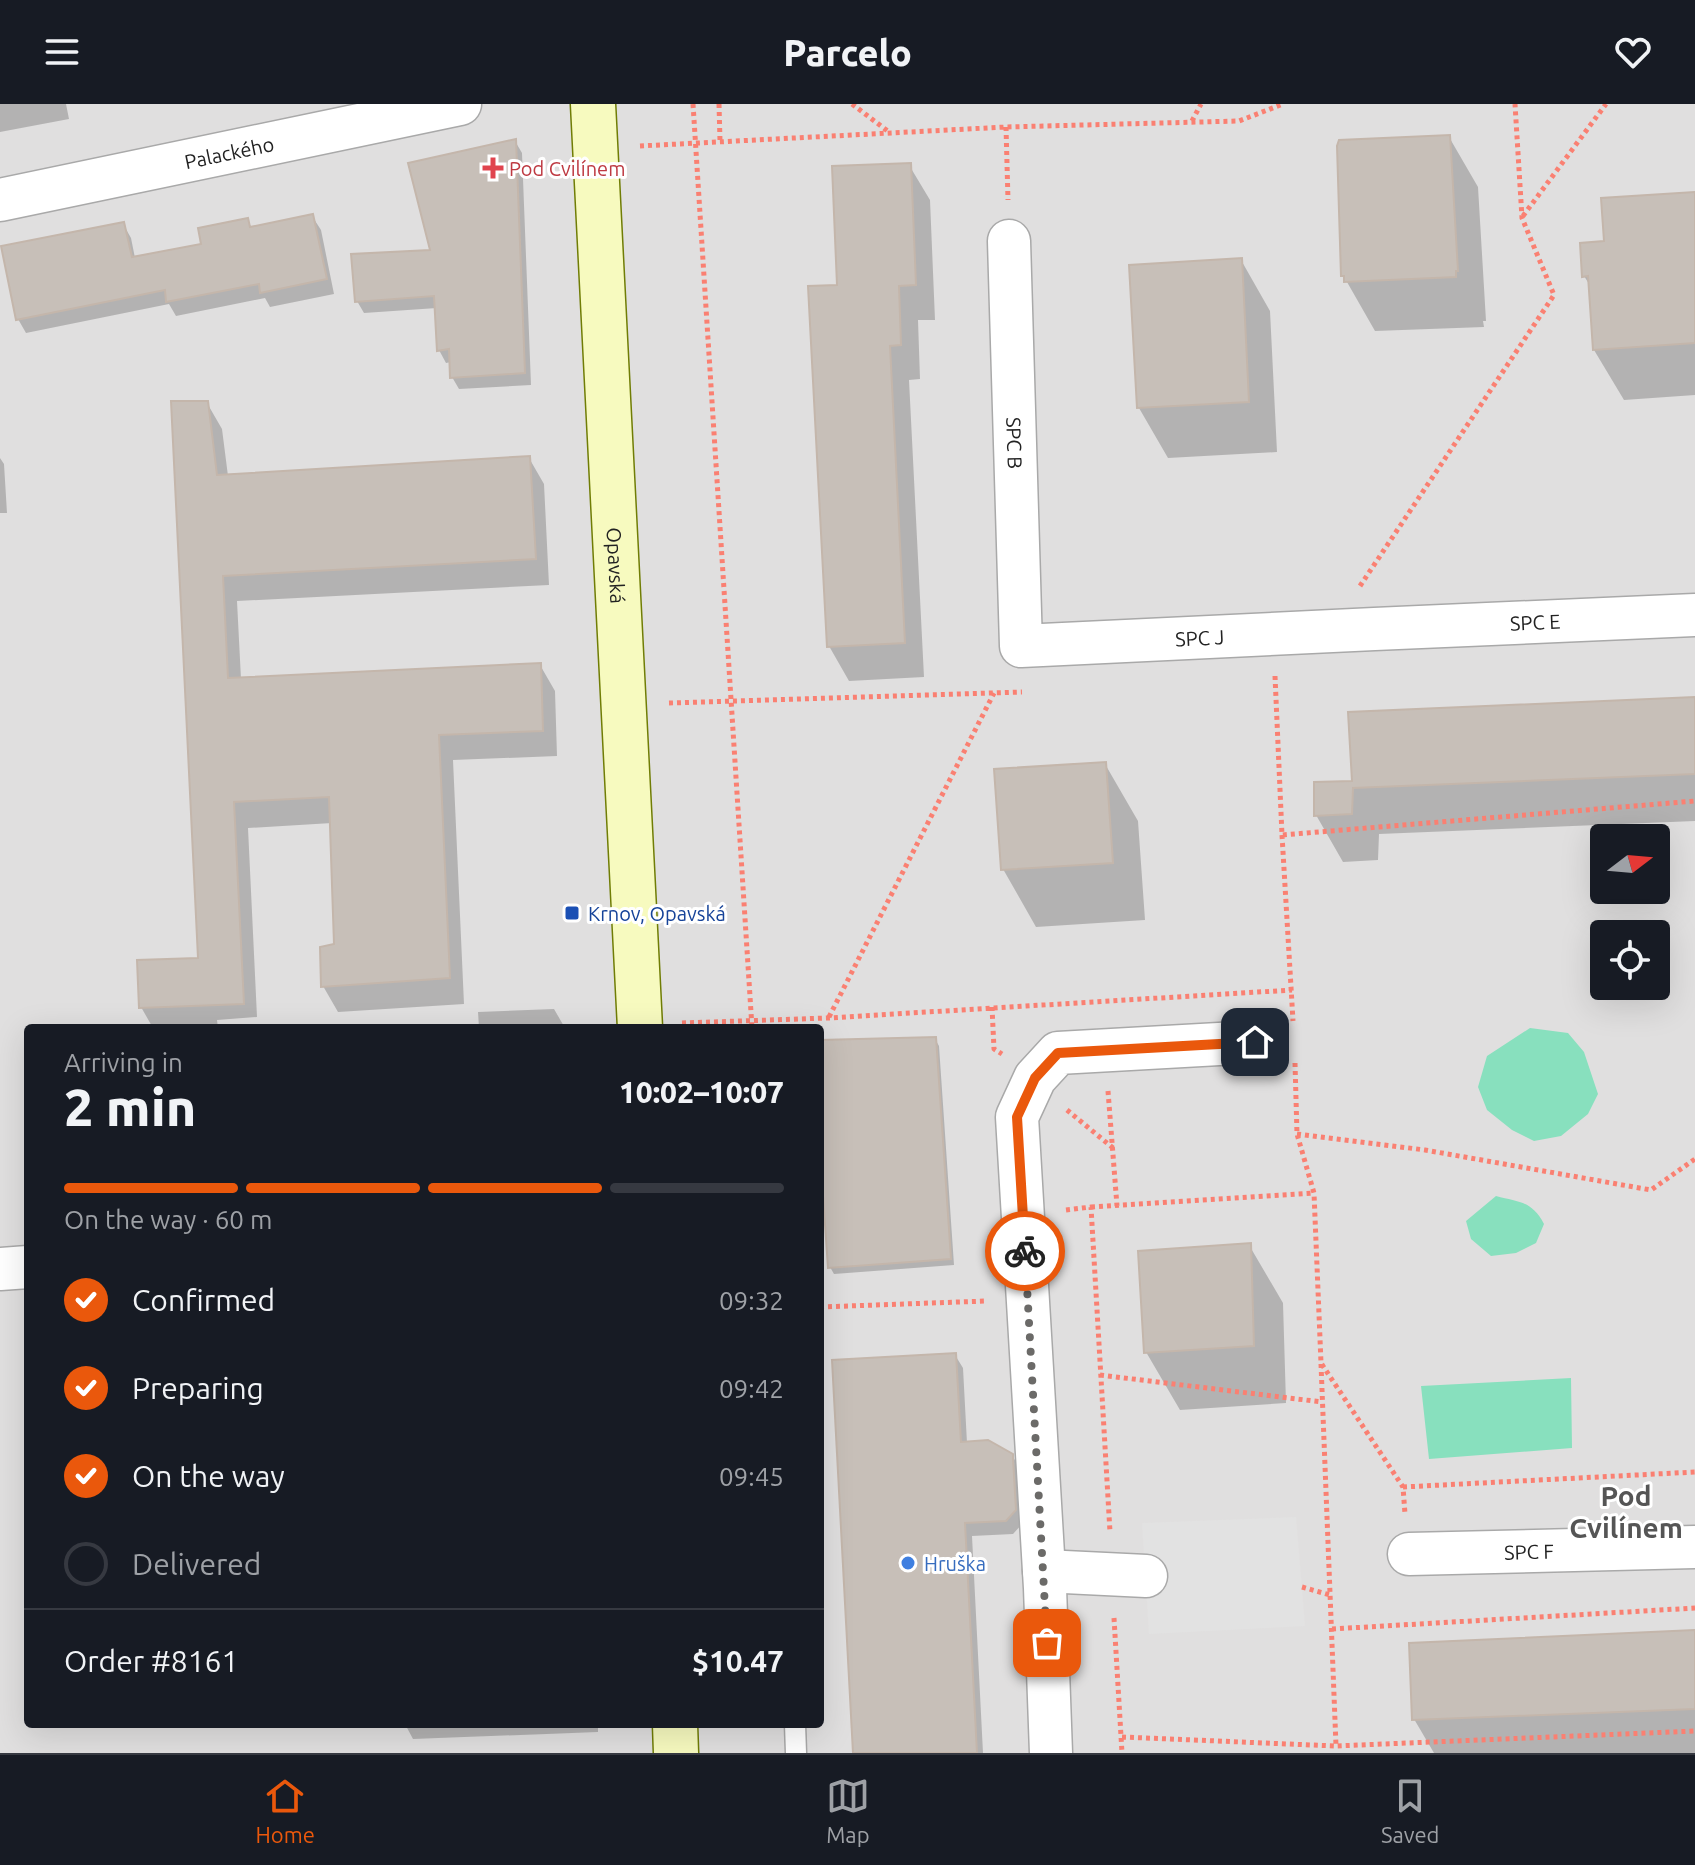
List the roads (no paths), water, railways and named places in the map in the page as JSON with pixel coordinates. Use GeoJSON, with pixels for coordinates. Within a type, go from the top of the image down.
{"type":"FeatureCollection","features":[{"type":"Feature","properties":{"kind":"main road","name":"Opavská"},"geometry":{"type":"LineString","coordinates":[[594,122],[640,1024]]}},
{"type":"Feature","properties":{"kind":"main road"},"geometry":{"type":"LineString","coordinates":[[675,1728],[676,1753]]}},
{"type":"Feature","properties":{"kind":"street","name":"Palackého"},"geometry":{"type":"LineString","coordinates":[[0,200],[460,104]]}},
{"type":"Feature","properties":{"kind":"street","name":"SPC B"},"geometry":{"type":"LineString","coordinates":[[1009,241],[1021,646]]}},
{"type":"Feature","properties":{"kind":"street","name":"SPC E"},"geometry":{"type":"LineString","coordinates":[[1376,627],[1695,615]]}},
{"type":"Feature","properties":{"kind":"street","name":"SPC J"},"geometry":{"type":"LineString","coordinates":[[1021,646],[1273,635],[1376,627]]}},
{"type":"Feature","properties":{"kind":"street"},"geometry":{"type":"LineString","coordinates":[[1051,1753],[1017,1117],[1035,1078],[1058,1053],[1255,1042]]}},
{"type":"Feature","properties":{"kind":"street"},"geometry":{"type":"LineString","coordinates":[[0,1269],[24,1267]]}},
{"type":"Feature","properties":{"kind":"street","name":"SPC F"},"geometry":{"type":"LineString","coordinates":[[1409,1554],[1695,1547]]}},
{"type":"Feature","properties":{"kind":"street"},"geometry":{"type":"LineString","coordinates":[[1044,1580],[1129,1576]]}},
{"type":"Feature","properties":{"kind":"lane"},"geometry":{"type":"LineString","coordinates":[[795,1728],[796,1753]]}},
{"type":"Feature","properties":{"kind":"place","name":"Pod Cvilínem"},"geometry":{"type":"Point","coordinates":[493,168]}},
{"type":"Feature","properties":{"kind":"place","name":"Krnov, Opavská"},"geometry":{"type":"Point","coordinates":[572,913]}},
{"type":"Feature","properties":{"kind":"place","name":"Hruška"},"geometry":{"type":"Point","coordinates":[908,1563]}},
{"type":"Feature","properties":{"kind":"district","name":"Pod Cvilínem"},"geometry":{"type":"Point","coordinates":[1626,1511]}}]}
